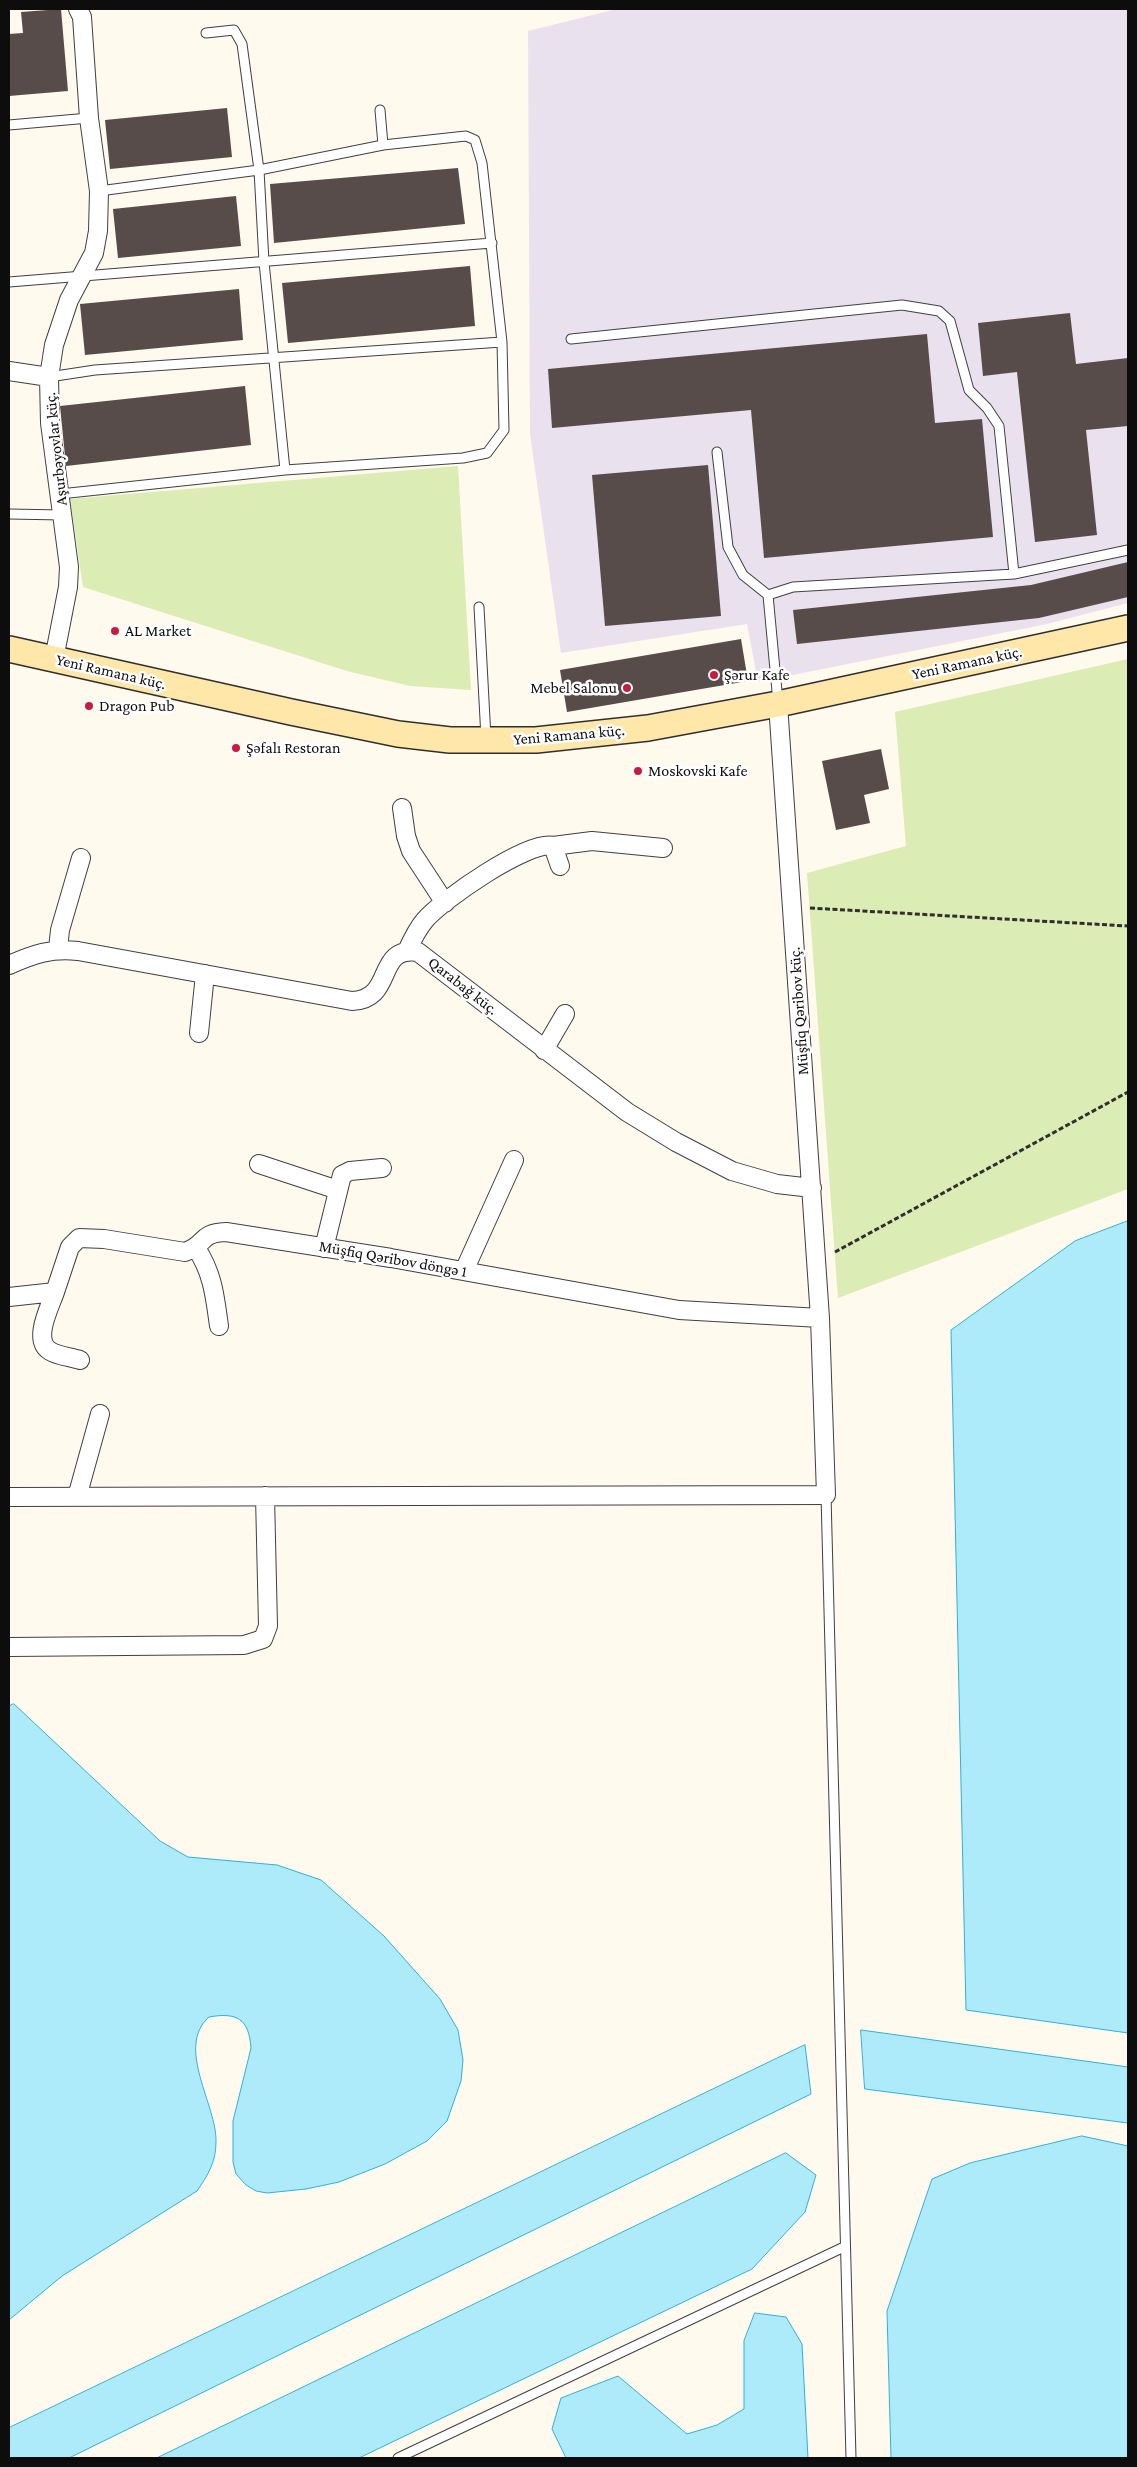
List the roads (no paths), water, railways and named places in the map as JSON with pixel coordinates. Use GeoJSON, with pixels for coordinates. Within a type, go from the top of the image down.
{"type":"FeatureCollection","features":[{"type":"Feature","properties":{"kind":"street","name":"Aşurbəyovlar küç."},"geometry":{"type":"LineString","coordinates":[[54,659],[68,587],[68,568],[50,423],[49,377],[54,345],[66,309],[94,253],[98,231],[99,191],[89,118],[82,17],[78,9]]}},
{"type":"Feature","properties":{"kind":"street"},"geometry":{"type":"LineString","coordinates":[[9,371],[49,377]]}},
{"type":"Feature","properties":{"kind":"street","name":"Yeni Ramana küç."},"geometry":{"type":"LineString","coordinates":[[9,649],[398,734],[450,740],[486,741],[584,736],[648,728],[778,704],[1128,628]]}},
{"type":"Feature","properties":{"kind":"street","name":"Müşfiq Qəribov küç."},"geometry":{"type":"LineString","coordinates":[[778,704],[820,1318],[826,1495]]}},
{"type":"Feature","properties":{"kind":"street"},"geometry":{"type":"LineString","coordinates":[[402,808],[406,836],[411,851],[445,903]]}},
{"type":"Feature","properties":{"kind":"street"},"geometry":{"type":"LineString","coordinates":[[408,951],[425,920],[445,903],[472,881],[534,848],[546,844],[553,846],[592,841],[663,848]]}},
{"type":"Feature","properties":{"kind":"street"},"geometry":{"type":"LineString","coordinates":[[553,846],[560,866]]}},
{"type":"Feature","properties":{"kind":"street"},"geometry":{"type":"LineString","coordinates":[[58,949],[60,930],[81,858]]}},
{"type":"Feature","properties":{"kind":"street","name":"Qarabağ küç."},"geometry":{"type":"LineString","coordinates":[[9,965],[30,956],[58,949],[352,1001],[365,1000],[375,994],[392,958],[399,953],[408,951],[418,952],[627,1112],[676,1142],[732,1171],[777,1184],[812,1188]]}},
{"type":"Feature","properties":{"kind":"street"},"geometry":{"type":"LineString","coordinates":[[199,1033],[205,974]]}},
{"type":"Feature","properties":{"kind":"street"},"geometry":{"type":"LineString","coordinates":[[544,1050],[565,1014]]}},
{"type":"Feature","properties":{"kind":"street"},"geometry":{"type":"LineString","coordinates":[[464,1271],[514,1160]]}},
{"type":"Feature","properties":{"kind":"street"},"geometry":{"type":"LineString","coordinates":[[259,1164],[338,1190]]}},
{"type":"Feature","properties":{"kind":"street"},"geometry":{"type":"LineString","coordinates":[[324,1248],[342,1175],[350,1171],[382,1168]]}},
{"type":"Feature","properties":{"kind":"street","name":"Müşfiq Qəribov döngə 1"},"geometry":{"type":"LineString","coordinates":[[196,1248],[204,1237],[211,1233],[226,1232],[464,1271],[678,1310],[820,1318]]}},
{"type":"Feature","properties":{"kind":"street"},"geometry":{"type":"LineString","coordinates":[[80,1360],[50,1351],[44,1345],[41,1336],[70,1247],[79,1238],[104,1239],[185,1252],[196,1248],[207,1264],[213,1280],[219,1326]]}},
{"type":"Feature","properties":{"kind":"street"},"geometry":{"type":"LineString","coordinates":[[9,1297],[55,1292]]}},
{"type":"Feature","properties":{"kind":"street"},"geometry":{"type":"LineString","coordinates":[[78,1497],[100,1414]]}},
{"type":"Feature","properties":{"kind":"street"},"geometry":{"type":"LineString","coordinates":[[9,1497],[826,1495]]}},
{"type":"Feature","properties":{"kind":"street"},"geometry":{"type":"LineString","coordinates":[[9,1647],[244,1645],[263,1639],[268,1626],[265,1496]]}},
{"type":"Feature","properties":{"kind":"lane"},"geometry":{"type":"LineString","coordinates":[[206,34],[234,30],[242,44],[259,170],[264,262],[285,470]]}},
{"type":"Feature","properties":{"kind":"lane"},"geometry":{"type":"LineString","coordinates":[[380,110],[383,145]]}},
{"type":"Feature","properties":{"kind":"lane"},"geometry":{"type":"LineString","coordinates":[[9,125],[89,118]]}},
{"type":"Feature","properties":{"kind":"lane"},"geometry":{"type":"LineString","coordinates":[[60,494],[285,470],[463,458],[487,452],[504,430],[502,342],[482,163],[475,140],[466,136],[383,145],[259,170],[99,191]]}},
{"type":"Feature","properties":{"kind":"lane"},"geometry":{"type":"LineString","coordinates":[[9,282],[492,243]]}},
{"type":"Feature","properties":{"kind":"lane"},"geometry":{"type":"LineString","coordinates":[[571,339],[902,305],[939,311],[950,321],[969,390],[987,408],[999,426],[1014,574]]}},
{"type":"Feature","properties":{"kind":"lane"},"geometry":{"type":"LineString","coordinates":[[49,377],[95,370],[502,342]]}},
{"type":"Feature","properties":{"kind":"lane"},"geometry":{"type":"LineString","coordinates":[[717,452],[728,546],[743,575],[768,595],[778,704]]}},
{"type":"Feature","properties":{"kind":"lane"},"geometry":{"type":"LineString","coordinates":[[9,514],[62,515]]}},
{"type":"Feature","properties":{"kind":"lane"},"geometry":{"type":"LineString","coordinates":[[768,595],[794,586],[1014,574],[1128,550]]}},
{"type":"Feature","properties":{"kind":"lane"},"geometry":{"type":"LineString","coordinates":[[478,607],[486,741]]}},
{"type":"Feature","properties":{"kind":"lane"},"geometry":{"type":"LineString","coordinates":[[826,1495],[844,2247],[851,2458]]}},
{"type":"Feature","properties":{"kind":"lane"},"geometry":{"type":"LineString","coordinates":[[398,2458],[844,2247]]}},
{"type":"Feature","properties":{"kind":"water"},"geometry":{"type":"Polygon","coordinates":[[[1128,1221],[1128,2033],[966,2010],[951,1330],[1075,1241],[1128,1221]]]}},
{"type":"Feature","properties":{"kind":"water"},"geometry":{"type":"Polygon","coordinates":[[[14,1704],[160,1841],[188,1857],[277,1865],[321,1880],[384,1936],[440,1999],[458,2030],[463,2060],[461,2081],[447,2121],[427,2141],[385,2164],[339,2182],[306,2189],[267,2193],[256,2191],[246,2185],[236,2174],[233,2162],[233,2121],[251,2048],[248,2030],[240,2020],[234,2017],[209,2017],[200,2029],[196,2044],[200,2077],[215,2127],[216,2149],[208,2174],[201,2185],[197,2191],[62,2276],[9,2320],[9,1706],[14,1704]]]}},
{"type":"Feature","properties":{"kind":"water"},"geometry":{"type":"Polygon","coordinates":[[[861,2030],[1128,2067],[1128,2123],[865,2089],[861,2030]]]}},
{"type":"Feature","properties":{"kind":"water"},"geometry":{"type":"Polygon","coordinates":[[[805,2045],[811,2094],[69,2458],[9,2458],[9,2428],[805,2045]]]}},
{"type":"Feature","properties":{"kind":"water"},"geometry":{"type":"Polygon","coordinates":[[[1082,2136],[1128,2146],[1128,2458],[891,2458],[887,2311],[932,2179],[970,2163],[1082,2136]]]}},
{"type":"Feature","properties":{"kind":"water"},"geometry":{"type":"Polygon","coordinates":[[[786,2153],[816,2175],[805,2212],[752,2269],[359,2458],[157,2458],[786,2153]]]}},
{"type":"Feature","properties":{"kind":"water"},"geometry":{"type":"Polygon","coordinates":[[[755,2313],[786,2317],[802,2344],[808,2458],[566,2458],[552,2429],[561,2398],[618,2376],[687,2434],[717,2425],[744,2409],[744,2341],[755,2313]]]}},
{"type":"Feature","properties":{"kind":"place","name":"AL Market"},"geometry":{"type":"Point","coordinates":[115,631]}},
{"type":"Feature","properties":{"kind":"place","name":"Şərur Kafe"},"geometry":{"type":"Point","coordinates":[714,675]}},
{"type":"Feature","properties":{"kind":"place","name":"Mebel Salonu"},"geometry":{"type":"Point","coordinates":[627,688]}},
{"type":"Feature","properties":{"kind":"place","name":"Dragon Pub"},"geometry":{"type":"Point","coordinates":[89,706]}},
{"type":"Feature","properties":{"kind":"place","name":"Şəfalı Restoran"},"geometry":{"type":"Point","coordinates":[236,748]}},
{"type":"Feature","properties":{"kind":"place","name":"Moskovski Kafe"},"geometry":{"type":"Point","coordinates":[638,771]}}]}
